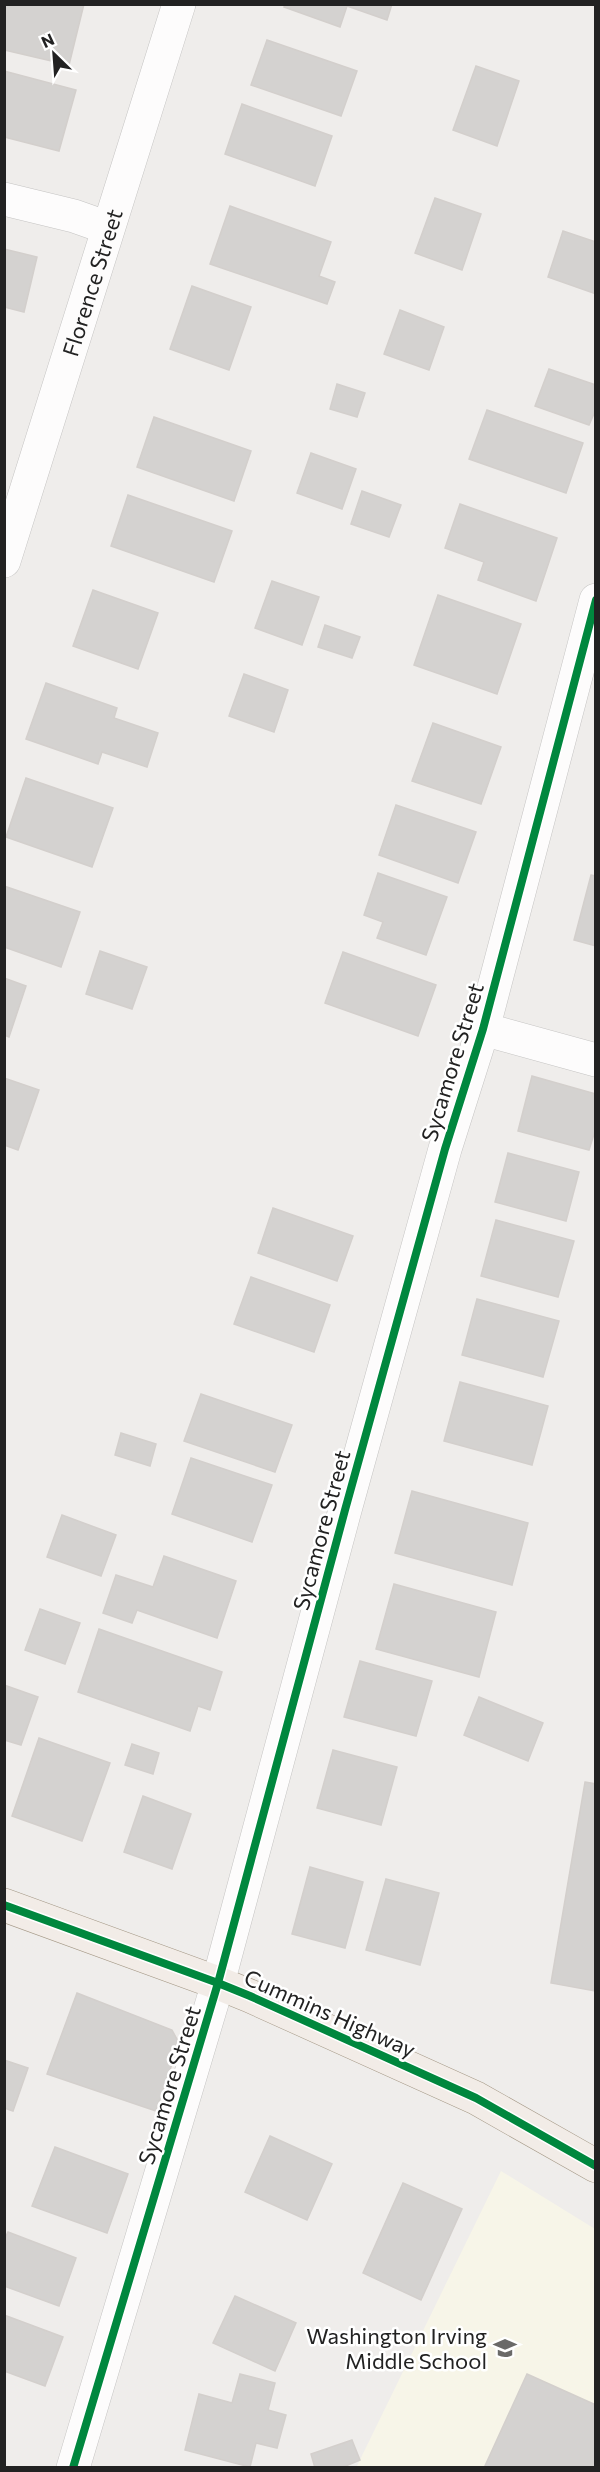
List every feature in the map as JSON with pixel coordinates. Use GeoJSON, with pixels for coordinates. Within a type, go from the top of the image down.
{"type":"FeatureCollection","features":[{"type":"Feature","properties":{"kind":"main road","name":"Cummins Highway"},"geometry":{"type":"LineString","coordinates":[[4,1905],[218,1983],[476,2098],[596,2166]]}},
{"type":"Feature","properties":{"kind":"street","name":"Florence Street"},"geometry":{"type":"LineString","coordinates":[[4,561],[180,4]]}},
{"type":"Feature","properties":{"kind":"street"},"geometry":{"type":"LineString","coordinates":[[4,199],[74,216],[108,228]]}},
{"type":"Feature","properties":{"kind":"street","name":"Sycamore Street"},"geometry":{"type":"LineString","coordinates":[[73,2468],[218,1983],[445,1149],[483,1029],[596,600]]}},
{"type":"Feature","properties":{"kind":"street"},"geometry":{"type":"LineString","coordinates":[[483,1029],[596,1060]]}},
{"type":"Feature","properties":{"kind":"shaded area","name":"Washington Irving Middle School"},"geometry":{"type":"Polygon","coordinates":[[[501,2171],[595,2229],[595,2467],[356,2468],[501,2171]]]}},
{"type":"Feature","properties":{"kind":"building"},"geometry":{"type":"Polygon","coordinates":[[[5,4],[84,4],[69,65],[4,50],[5,4]]]}},
{"type":"Feature","properties":{"kind":"building"},"geometry":{"type":"Polygon","coordinates":[[[285,4],[392,4],[387,20],[347,6],[340,27],[284,7],[285,4]]]}},
{"type":"Feature","properties":{"kind":"building"},"geometry":{"type":"Polygon","coordinates":[[[267,40],[357,71],[341,116],[251,85],[267,40]]]}},
{"type":"Feature","properties":{"kind":"building"},"geometry":{"type":"Polygon","coordinates":[[[476,66],[519,81],[497,146],[453,130],[476,66]]]}},
{"type":"Feature","properties":{"kind":"building"},"geometry":{"type":"Polygon","coordinates":[[[4,71],[76,90],[59,151],[4,137],[4,71]]]}},
{"type":"Feature","properties":{"kind":"building"},"geometry":{"type":"Polygon","coordinates":[[[242,104],[332,136],[315,186],[225,154],[242,104]]]}},
{"type":"Feature","properties":{"kind":"building"},"geometry":{"type":"Polygon","coordinates":[[[435,198],[481,214],[462,270],[415,253],[435,198]]]}},
{"type":"Feature","properties":{"kind":"building"},"geometry":{"type":"Polygon","coordinates":[[[230,206],[331,242],[319,276],[335,282],[327,304],[210,264],[230,206]]]}},
{"type":"Feature","properties":{"kind":"building"},"geometry":{"type":"Polygon","coordinates":[[[563,231],[596,242],[596,294],[548,277],[563,231]]]}},
{"type":"Feature","properties":{"kind":"building"},"geometry":{"type":"Polygon","coordinates":[[[4,249],[37,257],[24,312],[4,307],[4,249]]]}},
{"type":"Feature","properties":{"kind":"building"},"geometry":{"type":"Polygon","coordinates":[[[192,286],[251,307],[229,370],[170,349],[192,286]]]}},
{"type":"Feature","properties":{"kind":"building"},"geometry":{"type":"Polygon","coordinates":[[[400,310],[444,327],[429,370],[384,354],[400,310]]]}},
{"type":"Feature","properties":{"kind":"building"},"geometry":{"type":"Polygon","coordinates":[[[549,369],[596,385],[596,409],[589,425],[535,406],[549,369]]]}},
{"type":"Feature","properties":{"kind":"building"},"geometry":{"type":"Polygon","coordinates":[[[337,384],[365,393],[357,417],[330,409],[337,384]]]}},
{"type":"Feature","properties":{"kind":"building"},"geometry":{"type":"Polygon","coordinates":[[[487,410],[583,443],[566,493],[469,459],[487,410]]]}},
{"type":"Feature","properties":{"kind":"building"},"geometry":{"type":"Polygon","coordinates":[[[154,417],[251,451],[234,501],[137,467],[154,417]]]}},
{"type":"Feature","properties":{"kind":"building"},"geometry":{"type":"Polygon","coordinates":[[[311,453],[356,469],[342,509],[297,493],[311,453]]]}},
{"type":"Feature","properties":{"kind":"building"},"geometry":{"type":"Polygon","coordinates":[[[362,491],[401,505],[389,537],[351,524],[362,491]]]}},
{"type":"Feature","properties":{"kind":"building"},"geometry":{"type":"Polygon","coordinates":[[[128,495],[232,531],[214,582],[111,546],[128,495]]]}},
{"type":"Feature","properties":{"kind":"building"},"geometry":{"type":"Polygon","coordinates":[[[460,504],[557,538],[536,601],[478,580],[484,562],[445,548],[460,504]]]}},
{"type":"Feature","properties":{"kind":"building"},"geometry":{"type":"Polygon","coordinates":[[[272,581],[319,597],[302,645],[255,628],[272,581]]]}},
{"type":"Feature","properties":{"kind":"building"},"geometry":{"type":"Polygon","coordinates":[[[93,590],[158,613],[138,669],[73,646],[93,590]]]}},
{"type":"Feature","properties":{"kind":"building"},"geometry":{"type":"Polygon","coordinates":[[[438,595],[521,624],[497,694],[414,665],[438,595]]]}},
{"type":"Feature","properties":{"kind":"building"},"geometry":{"type":"Polygon","coordinates":[[[325,625],[360,637],[352,658],[318,647],[325,625]]]}},
{"type":"Feature","properties":{"kind":"building"},"geometry":{"type":"Polygon","coordinates":[[[244,674],[288,690],[274,732],[229,716],[244,674]]]}},
{"type":"Feature","properties":{"kind":"building"},"geometry":{"type":"Polygon","coordinates":[[[46,683],[117,708],[114,718],[158,733],[147,767],[102,752],[98,764],[26,739],[46,683]]]}},
{"type":"Feature","properties":{"kind":"building"},"geometry":{"type":"Polygon","coordinates":[[[433,723],[501,747],[481,804],[412,781],[433,723]]]}},
{"type":"Feature","properties":{"kind":"building"},"geometry":{"type":"Polygon","coordinates":[[[26,778],[113,808],[92,867],[6,837],[26,778]]]}},
{"type":"Feature","properties":{"kind":"building"},"geometry":{"type":"Polygon","coordinates":[[[396,805],[476,832],[458,883],[379,855],[396,805]]]}},
{"type":"Feature","properties":{"kind":"building"},"geometry":{"type":"Polygon","coordinates":[[[378,873],[447,897],[426,955],[377,938],[383,922],[364,915],[378,873]]]}},
{"type":"Feature","properties":{"kind":"building"},"geometry":{"type":"Polygon","coordinates":[[[591,875],[596,876],[596,946],[574,940],[591,875]]]}},
{"type":"Feature","properties":{"kind":"building"},"geometry":{"type":"Polygon","coordinates":[[[4,886],[80,912],[61,967],[4,947],[4,886]]]}},
{"type":"Feature","properties":{"kind":"building"},"geometry":{"type":"Polygon","coordinates":[[[100,951],[147,967],[132,1009],[86,994],[100,951]]]}},
{"type":"Feature","properties":{"kind":"building"},"geometry":{"type":"Polygon","coordinates":[[[343,952],[436,985],[418,1036],[325,1003],[343,952]]]}},
{"type":"Feature","properties":{"kind":"building"},"geometry":{"type":"Polygon","coordinates":[[[4,978],[26,986],[9,1037],[4,1035],[4,978]]]}},
{"type":"Feature","properties":{"kind":"building"},"geometry":{"type":"Polygon","coordinates":[[[532,1076],[596,1094],[596,1128],[589,1150],[518,1131],[532,1076]]]}},
{"type":"Feature","properties":{"kind":"building"},"geometry":{"type":"Polygon","coordinates":[[[4,1078],[39,1090],[18,1150],[4,1145],[4,1078]]]}},
{"type":"Feature","properties":{"kind":"building"},"geometry":{"type":"Polygon","coordinates":[[[508,1153],[579,1172],[566,1221],[495,1202],[508,1153]]]}},
{"type":"Feature","properties":{"kind":"building"},"geometry":{"type":"Polygon","coordinates":[[[273,1208],[353,1236],[337,1281],[258,1253],[273,1208]]]}},
{"type":"Feature","properties":{"kind":"building"},"geometry":{"type":"Polygon","coordinates":[[[496,1220],[574,1241],[558,1297],[481,1276],[496,1220]]]}},
{"type":"Feature","properties":{"kind":"building"},"geometry":{"type":"Polygon","coordinates":[[[251,1277],[330,1305],[314,1352],[234,1324],[251,1277]]]}},
{"type":"Feature","properties":{"kind":"building"},"geometry":{"type":"Polygon","coordinates":[[[477,1299],[559,1321],[543,1377],[462,1355],[477,1299]]]}},
{"type":"Feature","properties":{"kind":"building"},"geometry":{"type":"Polygon","coordinates":[[[460,1382],[548,1406],[532,1465],[444,1441],[460,1382]]]}},
{"type":"Feature","properties":{"kind":"building"},"geometry":{"type":"Polygon","coordinates":[[[201,1394],[292,1425],[275,1472],[184,1441],[201,1394]]]}},
{"type":"Feature","properties":{"kind":"building"},"geometry":{"type":"Polygon","coordinates":[[[121,1433],[156,1444],[150,1466],[115,1455],[121,1433]]]}},
{"type":"Feature","properties":{"kind":"building"},"geometry":{"type":"Polygon","coordinates":[[[191,1458],[272,1485],[252,1542],[172,1514],[191,1458]]]}},
{"type":"Feature","properties":{"kind":"building"},"geometry":{"type":"Polygon","coordinates":[[[412,1491],[528,1523],[512,1585],[395,1553],[412,1491]]]}},
{"type":"Feature","properties":{"kind":"building"},"geometry":{"type":"Polygon","coordinates":[[[62,1515],[116,1535],[101,1576],[47,1557],[62,1515]]]}},
{"type":"Feature","properties":{"kind":"building"},"geometry":{"type":"Polygon","coordinates":[[[164,1556],[236,1581],[217,1638],[137,1610],[132,1623],[103,1613],[116,1575],[153,1587],[164,1556]]]}},
{"type":"Feature","properties":{"kind":"building"},"geometry":{"type":"Polygon","coordinates":[[[394,1584],[496,1612],[479,1677],[376,1649],[394,1584]]]}},
{"type":"Feature","properties":{"kind":"building"},"geometry":{"type":"Polygon","coordinates":[[[40,1609],[80,1623],[65,1664],[25,1650],[40,1609]]]}},
{"type":"Feature","properties":{"kind":"building"},"geometry":{"type":"Polygon","coordinates":[[[99,1629],[222,1672],[210,1710],[198,1706],[190,1731],[78,1692],[99,1629]]]}},
{"type":"Feature","properties":{"kind":"building"},"geometry":{"type":"Polygon","coordinates":[[[360,1661],[432,1681],[416,1736],[344,1717],[360,1661]]]}},
{"type":"Feature","properties":{"kind":"building"},"geometry":{"type":"Polygon","coordinates":[[[4,1685],[38,1697],[21,1745],[4,1740],[4,1685]]]}},
{"type":"Feature","properties":{"kind":"building"},"geometry":{"type":"Polygon","coordinates":[[[479,1697],[543,1723],[528,1761],[464,1735],[479,1697]]]}},
{"type":"Feature","properties":{"kind":"building"},"geometry":{"type":"Polygon","coordinates":[[[39,1738],[110,1763],[82,1841],[12,1816],[39,1738]]]}},
{"type":"Feature","properties":{"kind":"building"},"geometry":{"type":"Polygon","coordinates":[[[132,1744],[159,1753],[153,1774],[125,1765],[132,1744]]]}},
{"type":"Feature","properties":{"kind":"building"},"geometry":{"type":"Polygon","coordinates":[[[333,1750],[397,1767],[381,1825],[317,1808],[333,1750]]]}},
{"type":"Feature","properties":{"kind":"building"},"geometry":{"type":"Polygon","coordinates":[[[585,1782],[596,1784],[596,1991],[551,1983],[585,1782]]]}},
{"type":"Feature","properties":{"kind":"building"},"geometry":{"type":"Polygon","coordinates":[[[143,1796],[191,1814],[172,1869],[124,1852],[143,1796]]]}},
{"type":"Feature","properties":{"kind":"building"},"geometry":{"type":"Polygon","coordinates":[[[310,1867],[363,1882],[345,1948],[292,1934],[310,1867]]]}},
{"type":"Feature","properties":{"kind":"building"},"geometry":{"type":"Polygon","coordinates":[[[386,1879],[439,1893],[420,1965],[366,1950],[386,1879]]]}},
{"type":"Feature","properties":{"kind":"building"},"geometry":{"type":"Polygon","coordinates":[[[77,1993],[172,2030],[179,2043],[156,2111],[47,2074],[77,1993]]]}},
{"type":"Feature","properties":{"kind":"building"},"geometry":{"type":"Polygon","coordinates":[[[4,2060],[28,2068],[13,2111],[4,2108],[4,2060]]]}},
{"type":"Feature","properties":{"kind":"building"},"geometry":{"type":"Polygon","coordinates":[[[270,2136],[332,2164],[307,2220],[245,2192],[270,2136]]]}},
{"type":"Feature","properties":{"kind":"building"},"geometry":{"type":"Polygon","coordinates":[[[55,2147],[128,2174],[107,2233],[32,2206],[55,2147]]]}},
{"type":"Feature","properties":{"kind":"building"},"geometry":{"type":"Polygon","coordinates":[[[403,2183],[462,2209],[421,2300],[363,2273],[403,2183]]]}},
{"type":"Feature","properties":{"kind":"building"},"geometry":{"type":"Polygon","coordinates":[[[8,2232],[76,2258],[59,2306],[4,2286],[4,2240],[8,2232]]]}},
{"type":"Feature","properties":{"kind":"building"},"geometry":{"type":"Polygon","coordinates":[[[235,2296],[296,2323],[275,2371],[213,2343],[235,2296]]]}},
{"type":"Feature","properties":{"kind":"building"},"geometry":{"type":"Polygon","coordinates":[[[4,2315],[63,2337],[45,2386],[4,2371],[4,2315]]]}},
{"type":"Feature","properties":{"kind":"building"},"geometry":{"type":"Polygon","coordinates":[[[240,2374],[275,2383],[268,2410],[286,2415],[277,2448],[256,2443],[250,2467],[185,2450],[199,2394],[232,2403],[240,2374]]]}},
{"type":"Feature","properties":{"kind":"building"},"geometry":{"type":"Polygon","coordinates":[[[527,2374],[596,2405],[596,2468],[484,2468],[527,2374]]]}},
{"type":"Feature","properties":{"kind":"building"},"geometry":{"type":"Polygon","coordinates":[[[352,2440],[360,2460],[341,2468],[315,2468],[311,2454],[352,2440]]]}},
{"type":"Feature","properties":{"kind":"cycle path"},"geometry":{"type":"LineString","coordinates":[[73,2468],[218,1983],[445,1149],[483,1029],[596,600]]}},
{"type":"Feature","properties":{"kind":"cycle path"},"geometry":{"type":"LineString","coordinates":[[4,1905],[250,1996],[476,2098],[596,2166]]}},
{"type":"Feature","properties":{"kind":"place","name":"Washington Irving Middle School"},"geometry":{"type":"Point","coordinates":[505,2348]}}]}
